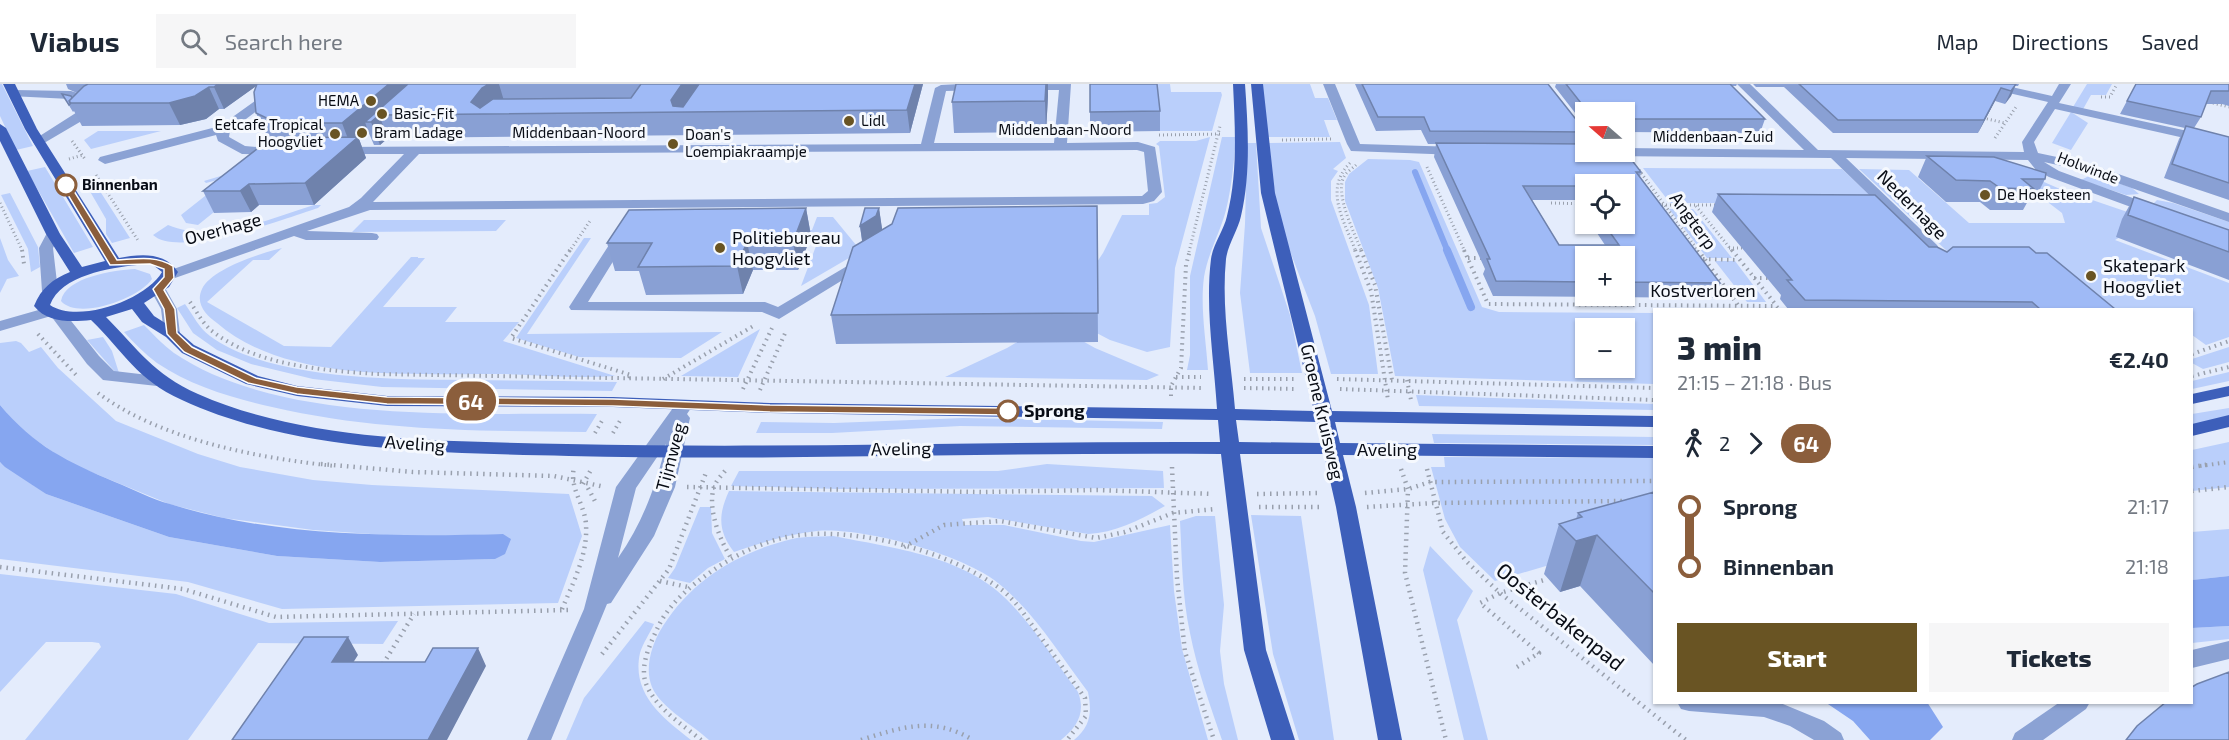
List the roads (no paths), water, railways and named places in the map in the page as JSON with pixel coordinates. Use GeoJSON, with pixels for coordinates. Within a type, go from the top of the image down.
{"type":"FeatureCollection","features":[{"type":"Feature","properties":{"kind":"main road"},"geometry":{"type":"LineString","coordinates":[[1239,84],[1242,134],[1239,186],[1234,217],[1219,257],[1218,315],[1235,501],[1255,650],[1283,740]]}},
{"type":"Feature","properties":{"kind":"main road","name":"Groene Kruisweg"},"geometry":{"type":"LineString","coordinates":[[1257,84],[1268,193],[1317,384],[1343,500],[1390,740]]}},
{"type":"Feature","properties":{"kind":"main road"},"geometry":{"type":"LineString","coordinates":[[11,89],[39,142],[114,263]]}},
{"type":"Feature","properties":{"kind":"main road"},"geometry":{"type":"LineString","coordinates":[[0,128],[53,234],[79,274]]}},
{"type":"Feature","properties":{"kind":"main road"},"geometry":{"type":"LineString","coordinates":[[144,260],[168,270],[167,282],[135,302],[94,314],[50,305],[79,274],[114,263],[144,260]]}},
{"type":"Feature","properties":{"kind":"main road","name":"Aveling"},"geometry":{"type":"LineString","coordinates":[[135,302],[148,319],[172,334],[188,349],[252,380],[297,390],[387,400],[752,408],[1653,421]]}},
{"type":"Feature","properties":{"kind":"main road","name":"Aveling"},"geometry":{"type":"LineString","coordinates":[[94,314],[107,325],[130,355],[157,381],[210,405],[279,426],[331,436],[401,444],[449,447],[733,452],[1126,447],[1653,452]]}},
{"type":"Feature","properties":{"kind":"main road"},"geometry":{"type":"LineString","coordinates":[[2193,399],[2229,391]]}},
{"type":"Feature","properties":{"kind":"main road"},"geometry":{"type":"LineString","coordinates":[[2193,430],[2229,421]]}},
{"type":"Feature","properties":{"kind":"street"},"geometry":{"type":"LineString","coordinates":[[105,160],[224,129],[287,84]]}},
{"type":"Feature","properties":{"kind":"street"},"geometry":{"type":"LineString","coordinates":[[1329,84],[1353,144],[1362,156],[1474,151]]}},
{"type":"Feature","properties":{"kind":"street"},"geometry":{"type":"LineString","coordinates":[[1743,84],[1815,154]]}},
{"type":"Feature","properties":{"kind":"street"},"geometry":{"type":"LineString","coordinates":[[1982,84],[2054,102],[2087,113],[2229,144]]}},
{"type":"Feature","properties":{"kind":"street"},"geometry":{"type":"LineString","coordinates":[[2032,156],[2028,142],[2065,84]]}},
{"type":"Feature","properties":{"kind":"street"},"geometry":{"type":"LineString","coordinates":[[926,148],[941,88],[1065,85],[1060,147]]}},
{"type":"Feature","properties":{"kind":"street"},"geometry":{"type":"LineString","coordinates":[[11,89],[71,94],[90,104],[81,116],[39,142]]}},
{"type":"Feature","properties":{"kind":"street"},"geometry":{"type":"LineString","coordinates":[[224,129],[222,138],[242,150],[285,152]]}},
{"type":"Feature","properties":{"kind":"street"},"geometry":{"type":"LineString","coordinates":[[356,151],[372,136]]}},
{"type":"Feature","properties":{"kind":"street"},"geometry":{"type":"LineString","coordinates":[[667,149],[676,136]]}},
{"type":"Feature","properties":{"kind":"street"},"geometry":{"type":"LineString","coordinates":[[462,150],[474,137]]}},
{"type":"Feature","properties":{"kind":"street","name":"Middenbaan-Noord"},"geometry":{"type":"LineString","coordinates":[[320,152],[1148,147],[1155,192],[1143,200],[400,205],[370,206],[354,210]]}},
{"type":"Feature","properties":{"kind":"street","name":"Overhage"},"geometry":{"type":"LineString","coordinates":[[168,270],[354,210],[366,201],[415,151]]}},
{"type":"Feature","properties":{"kind":"street","name":"Middenbaan-Zuid"},"geometry":{"type":"LineString","coordinates":[[1635,152],[2032,156]]}},
{"type":"Feature","properties":{"kind":"street","name":"Nederhage"},"geometry":{"type":"LineString","coordinates":[[1834,154],[1932,248],[1938,259],[1937,263]]}},
{"type":"Feature","properties":{"kind":"street","name":"Holwinde"},"geometry":{"type":"LineString","coordinates":[[2032,156],[2041,167],[2054,174],[2163,214]]}},
{"type":"Feature","properties":{"kind":"street","name":"Holwinde"},"geometry":{"type":"LineString","coordinates":[[2032,156],[2085,167],[2229,218]]}},
{"type":"Feature","properties":{"kind":"street"},"geometry":{"type":"LineString","coordinates":[[897,217],[902,201]]}},
{"type":"Feature","properties":{"kind":"street"},"geometry":{"type":"LineString","coordinates":[[643,203],[577,307],[765,307],[783,321],[879,253]]}},
{"type":"Feature","properties":{"kind":"street"},"geometry":{"type":"LineString","coordinates":[[291,231],[306,236],[372,237]]}},
{"type":"Feature","properties":{"kind":"street"},"geometry":{"type":"LineString","coordinates":[[50,305],[46,248],[53,234]]}},
{"type":"Feature","properties":{"kind":"street"},"geometry":{"type":"LineString","coordinates":[[158,289],[169,309],[172,334]]}},
{"type":"Feature","properties":{"kind":"street"},"geometry":{"type":"LineString","coordinates":[[0,315],[50,305]]}},
{"type":"Feature","properties":{"kind":"street"},"geometry":{"type":"LineString","coordinates":[[0,326],[50,305]]}},
{"type":"Feature","properties":{"kind":"street","name":"Aveling"},"geometry":{"type":"LineString","coordinates":[[50,305],[93,360],[109,376],[157,381]]}},
{"type":"Feature","properties":{"kind":"street","name":"Tijmweg"},"geometry":{"type":"LineString","coordinates":[[539,740],[595,609],[626,487],[662,451],[684,405]]}},
{"type":"Feature","properties":{"kind":"street","name":"Tijmweg"},"geometry":{"type":"LineString","coordinates":[[595,609],[644,536],[665,487],[662,451]]}},
{"type":"Feature","properties":{"kind":"street"},"geometry":{"type":"LineString","coordinates":[[2193,659],[2229,650]]}},
{"type":"Feature","properties":{"kind":"street"},"geometry":{"type":"LineString","coordinates":[[1746,704],[1784,711],[1832,740]]}},
{"type":"Feature","properties":{"kind":"street"},"geometry":{"type":"LineString","coordinates":[[2024,740],[2075,704]]}},
{"type":"Feature","properties":{"kind":"water"},"geometry":{"type":"Polygon","coordinates":[[[0,405],[26,432],[67,460],[156,499],[210,515],[293,529],[378,535],[503,534],[511,539],[505,554],[495,559],[380,562],[277,556],[169,537],[46,494],[5,467],[0,462],[0,405]]]}},
{"type":"Feature","properties":{"kind":"water"},"geometry":{"type":"Polygon","coordinates":[[[2229,576],[2229,626],[2193,628],[2193,580],[2229,576]]]}},
{"type":"Feature","properties":{"kind":"water"},"geometry":{"type":"Polygon","coordinates":[[[1828,704],[1928,704],[1943,727],[1930,740],[1870,740],[1853,721],[1828,704]]]}},
{"type":"Feature","properties":{"kind":"waterway"},"geometry":{"type":"LineString","coordinates":[[1415,172],[1448,252]]}},
{"type":"Feature","properties":{"kind":"waterway"},"geometry":{"type":"LineString","coordinates":[[1447,250],[1471,307]]}},
{"type":"Feature","properties":{"kind":"place","name":"HEMA"},"geometry":{"type":"Point","coordinates":[371,101]}},
{"type":"Feature","properties":{"kind":"place","name":"Basic-Fit"},"geometry":{"type":"Point","coordinates":[382,114]}},
{"type":"Feature","properties":{"kind":"place","name":"Lidl"},"geometry":{"type":"Point","coordinates":[849,121]}},
{"type":"Feature","properties":{"kind":"place","name":"Bram Ladage"},"geometry":{"type":"Point","coordinates":[362,133]}},
{"type":"Feature","properties":{"kind":"place","name":"Eetcafe Tropical Hoogvliet"},"geometry":{"type":"Point","coordinates":[335,134]}},
{"type":"Feature","properties":{"kind":"place","name":"Doan's Loempiakraampje"},"geometry":{"type":"Point","coordinates":[673,144]}},
{"type":"Feature","properties":{"kind":"place","name":"Binnenban"},"geometry":{"type":"Point","coordinates":[66,185]}},
{"type":"Feature","properties":{"kind":"place","name":"De Hoeksteen"},"geometry":{"type":"Point","coordinates":[1985,195]}},
{"type":"Feature","properties":{"kind":"place","name":"Politiebureau Hoogvliet"},"geometry":{"type":"Point","coordinates":[720,248]}},
{"type":"Feature","properties":{"kind":"place","name":"Skatepark Hoogvliet"},"geometry":{"type":"Point","coordinates":[2091,276]}},
{"type":"Feature","properties":{"kind":"place","name":"Sprong"},"geometry":{"type":"Point","coordinates":[1008,411]}}]}
